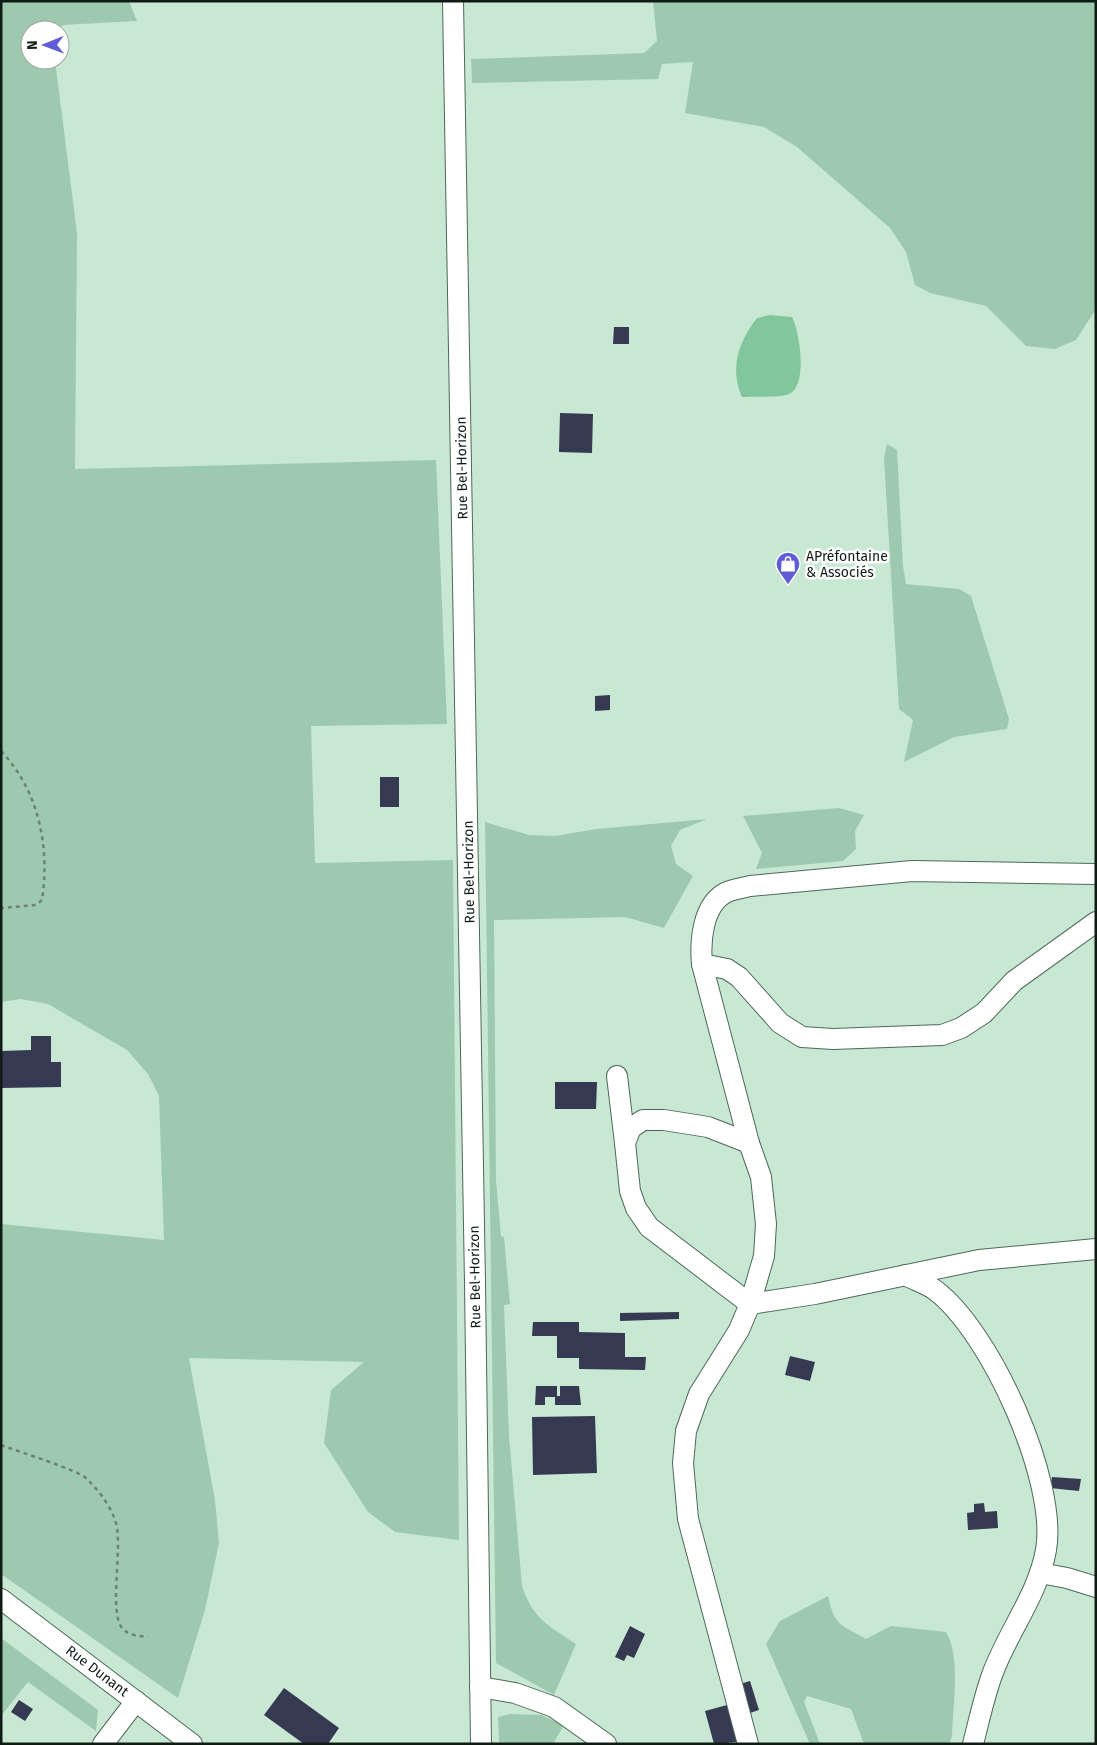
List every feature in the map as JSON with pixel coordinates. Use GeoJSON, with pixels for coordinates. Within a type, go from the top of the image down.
{"type":"FeatureCollection","features":[{"type":"Feature","properties":{"kind":"street","name":"Rue Bel-Horizon"},"geometry":{"type":"LineString","coordinates":[[453,1],[469,896],[480,1744]]}},
{"type":"Feature","properties":{"kind":"street"},"geometry":{"type":"LineString","coordinates":[[748,1744],[688,1519],[683,1463],[686,1431],[699,1394],[739,1330],[750,1304],[764,1256],[766,1224],[761,1178],[749,1144],[702,964],[700,940],[709,910],[725,892],[750,886],[912,871],[1093,877]]}},
{"type":"Feature","properties":{"kind":"street"},"geometry":{"type":"LineString","coordinates":[[702,964],[727,970],[739,977],[780,1023],[802,1037],[833,1039],[942,1035],[961,1028],[984,1013],[1014,981],[1096,922]]}},
{"type":"Feature","properties":{"kind":"street"},"geometry":{"type":"LineString","coordinates":[[617,1076],[630,1191],[636,1208],[649,1227],[750,1304],[815,1294],[979,1260],[1096,1249]]}},
{"type":"Feature","properties":{"kind":"street"},"geometry":{"type":"LineString","coordinates":[[624,1143],[631,1128],[643,1120],[664,1120],[708,1127],[749,1144]]}},
{"type":"Feature","properties":{"kind":"street"},"geometry":{"type":"LineString","coordinates":[[905,1275],[935,1290],[964,1321],[993,1361],[1007,1390],[1030,1448],[1047,1511],[1048,1532],[1040,1573],[992,1674],[973,1744]]}},
{"type":"Feature","properties":{"kind":"street"},"geometry":{"type":"LineString","coordinates":[[1040,1573],[1067,1578],[1096,1587]]}},
{"type":"Feature","properties":{"kind":"street","name":"Rue Dunant"},"geometry":{"type":"LineString","coordinates":[[1,1599],[192,1744]]}},
{"type":"Feature","properties":{"kind":"street"},"geometry":{"type":"LineString","coordinates":[[480,1688],[515,1693],[554,1707],[606,1744]]}},
{"type":"Feature","properties":{"kind":"street"},"geometry":{"type":"LineString","coordinates":[[104,1744],[136,1701]]}},
{"type":"Feature","properties":{"kind":"path"},"geometry":{"type":"LineString","coordinates":[[1,751],[12,762],[39,816],[44,848],[45,880],[42,900],[36,905],[1,908]]}},
{"type":"Feature","properties":{"kind":"path"},"geometry":{"type":"LineString","coordinates":[[1,1445],[85,1477],[104,1499],[116,1523],[119,1552],[116,1612],[121,1628],[130,1635],[148,1637]]}},
{"type":"Feature","properties":{"kind":"shaded area"},"geometry":{"type":"Polygon","coordinates":[[[1,1],[129,1],[137,21],[70,25],[70,20],[20,20],[20,70],[56,70],[77,233],[75,469],[436,460],[447,724],[311,726],[315,863],[453,860],[459,1540],[395,1532],[368,1512],[324,1443],[331,1390],[364,1362],[189,1358],[215,1500],[219,1543],[205,1610],[178,1698],[1,1574],[1,1224],[164,1240],[159,1096],[148,1074],[127,1050],[48,1004],[21,999],[1,1002],[1,1]]]}},
{"type":"Feature","properties":{"kind":"shaded area"},"geometry":{"type":"Polygon","coordinates":[[[653,1],[1096,1],[1096,309],[1076,340],[1055,349],[1026,346],[986,306],[930,293],[915,285],[906,252],[890,228],[797,147],[764,127],[685,113],[693,62],[662,64],[658,79],[472,83],[471,59],[644,53],[657,41],[653,1]]]}},
{"type":"Feature","properties":{"kind":"shaded area"},"geometry":{"type":"Polygon","coordinates":[[[770,315],[792,317],[800,346],[799,381],[795,389],[789,394],[742,397],[736,376],[736,365],[741,345],[757,318],[770,315]]]}},
{"type":"Feature","properties":{"kind":"shaded area"},"geometry":{"type":"Polygon","coordinates":[[[887,444],[897,450],[903,566],[906,584],[959,589],[971,596],[1009,719],[1007,729],[954,737],[904,762],[913,720],[899,709],[884,458],[887,444]]]}},
{"type":"Feature","properties":{"kind":"shaded area"},"geometry":{"type":"Polygon","coordinates":[[[839,808],[864,815],[855,831],[856,849],[843,861],[756,869],[762,853],[743,816],[839,808]]]}},
{"type":"Feature","properties":{"kind":"shaded area"},"geometry":{"type":"Polygon","coordinates":[[[707,819],[680,830],[671,846],[676,864],[693,876],[664,928],[625,917],[494,920],[496,1180],[501,1236],[504,1237],[510,1304],[504,1305],[509,1436],[522,1586],[531,1606],[543,1621],[576,1644],[554,1695],[496,1663],[485,822],[529,835],[555,836],[596,829],[707,819]]]}},
{"type":"Feature","properties":{"kind":"shaded area"},"geometry":{"type":"Polygon","coordinates":[[[828,1596],[833,1614],[840,1624],[866,1639],[891,1626],[946,1632],[951,1642],[955,1668],[952,1736],[949,1744],[864,1744],[851,1709],[807,1696],[804,1702],[820,1744],[810,1744],[766,1644],[780,1621],[828,1596]]]}},
{"type":"Feature","properties":{"kind":"shaded area"},"geometry":{"type":"Polygon","coordinates":[[[1,1638],[98,1710],[96,1731],[28,1682],[1,1716],[1,1638]]]}},
{"type":"Feature","properties":{"kind":"shaded area"},"geometry":{"type":"Polygon","coordinates":[[[510,1714],[541,1715],[564,1725],[553,1744],[499,1744],[498,1717],[510,1714]]]}},
{"type":"Feature","properties":{"kind":"building"},"geometry":{"type":"Polygon","coordinates":[[[614,327],[629,327],[629,344],[613,344],[614,327]]]}},
{"type":"Feature","properties":{"kind":"building"},"geometry":{"type":"Polygon","coordinates":[[[560,413],[593,414],[592,453],[559,452],[560,413]]]}},
{"type":"Feature","properties":{"kind":"building"},"geometry":{"type":"Polygon","coordinates":[[[610,695],[610,710],[595,711],[595,696],[610,695]]]}},
{"type":"Feature","properties":{"kind":"building"},"geometry":{"type":"Polygon","coordinates":[[[380,777],[399,777],[399,807],[380,807],[380,777]]]}},
{"type":"Feature","properties":{"kind":"building"},"geometry":{"type":"Polygon","coordinates":[[[31,1036],[51,1036],[51,1062],[61,1062],[61,1087],[1,1088],[1,1051],[31,1050],[31,1036]]]}},
{"type":"Feature","properties":{"kind":"building"},"geometry":{"type":"Polygon","coordinates":[[[555,1082],[597,1082],[596,1109],[555,1109],[555,1082]]]}},
{"type":"Feature","properties":{"kind":"building"},"geometry":{"type":"Polygon","coordinates":[[[679,1312],[679,1319],[620,1321],[620,1313],[679,1312]]]}},
{"type":"Feature","properties":{"kind":"building"},"geometry":{"type":"Polygon","coordinates":[[[533,1322],[579,1322],[579,1332],[625,1333],[625,1357],[646,1357],[645,1370],[579,1369],[579,1358],[557,1358],[557,1336],[532,1336],[533,1322]]]}},
{"type":"Feature","properties":{"kind":"building"},"geometry":{"type":"Polygon","coordinates":[[[790,1356],[815,1362],[810,1381],[785,1375],[790,1356]]]}},
{"type":"Feature","properties":{"kind":"building"},"geometry":{"type":"Polygon","coordinates":[[[536,1386],[557,1386],[557,1396],[560,1396],[560,1386],[579,1386],[581,1405],[555,1405],[555,1397],[545,1397],[545,1405],[535,1405],[536,1386]]]}},
{"type":"Feature","properties":{"kind":"building"},"geometry":{"type":"Polygon","coordinates":[[[595,1416],[597,1473],[533,1475],[532,1417],[595,1416]]]}},
{"type":"Feature","properties":{"kind":"building"},"geometry":{"type":"Polygon","coordinates":[[[1052,1477],[1081,1479],[1079,1491],[1050,1488],[1052,1477]]]}},
{"type":"Feature","properties":{"kind":"building"},"geometry":{"type":"Polygon","coordinates":[[[984,1503],[985,1512],[997,1511],[998,1528],[968,1530],[967,1513],[974,1512],[974,1504],[984,1503]]]}},
{"type":"Feature","properties":{"kind":"building"},"geometry":{"type":"Polygon","coordinates":[[[630,1626],[645,1634],[634,1658],[627,1655],[624,1661],[615,1657],[630,1626]]]}},
{"type":"Feature","properties":{"kind":"building"},"geometry":{"type":"Polygon","coordinates":[[[750,1681],[759,1710],[750,1713],[740,1684],[750,1681]]]}},
{"type":"Feature","properties":{"kind":"building"},"geometry":{"type":"Polygon","coordinates":[[[284,1688],[339,1728],[328,1744],[304,1744],[264,1715],[284,1688]]]}},
{"type":"Feature","properties":{"kind":"building"},"geometry":{"type":"Polygon","coordinates":[[[19,1700],[33,1709],[25,1721],[11,1712],[19,1700]]]}},
{"type":"Feature","properties":{"kind":"building"},"geometry":{"type":"Polygon","coordinates":[[[727,1705],[737,1742],[714,1744],[705,1711],[727,1705]]]}},
{"type":"Feature","properties":{"kind":"place","name":"APréfontaine & Associés"},"geometry":{"type":"Point","coordinates":[788,585]}}]}
